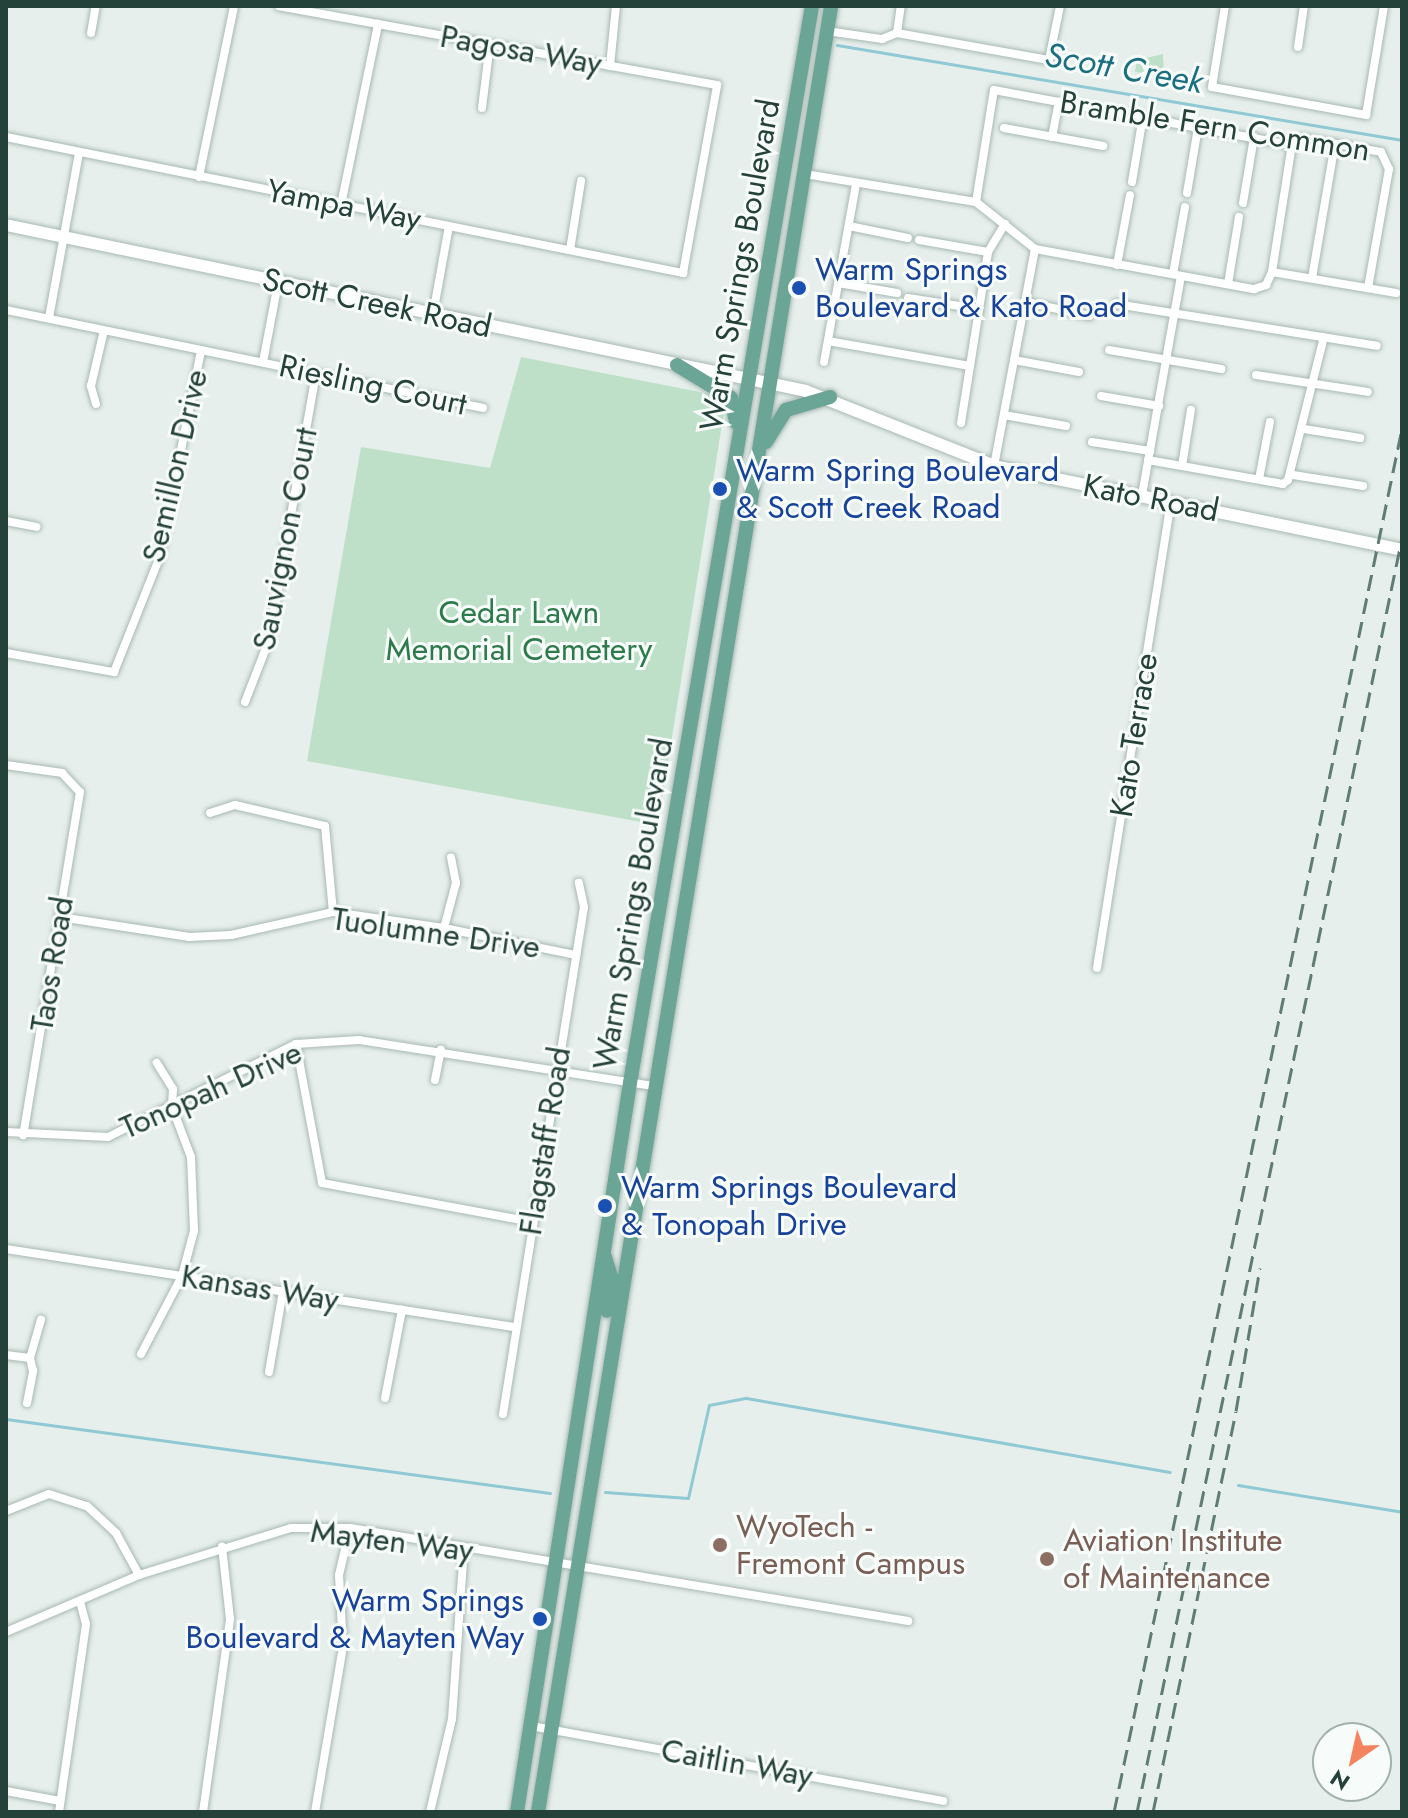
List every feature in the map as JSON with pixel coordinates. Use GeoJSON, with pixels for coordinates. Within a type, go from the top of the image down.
{"type":"FeatureCollection","features":[{"type":"Feature","properties":{"kind":"main road","name":"Warm Springs Boulevard"},"geometry":{"type":"LineString","coordinates":[[517,1812],[630,1083],[812,6]]}},
{"type":"Feature","properties":{"kind":"main road"},"geometry":{"type":"LineString","coordinates":[[802,65],[812,50],[819,6]]}},
{"type":"Feature","properties":{"kind":"main road","name":"Warm Springs Boulevard"},"geometry":{"type":"LineString","coordinates":[[538,1812],[652,1086],[721,700],[831,6]]}},
{"type":"Feature","properties":{"kind":"main road"},"geometry":{"type":"LineString","coordinates":[[798,90],[801,107],[792,169],[805,174]]}},
{"type":"Feature","properties":{"kind":"main road","name":"Scott Creek Road"},"geometry":{"type":"LineString","coordinates":[[6,225],[770,383]]}},
{"type":"Feature","properties":{"kind":"main road"},"geometry":{"type":"LineString","coordinates":[[677,365],[731,398],[738,444]]}},
{"type":"Feature","properties":{"kind":"main road","name":"Kato Road"},"geometry":{"type":"LineString","coordinates":[[770,383],[830,397],[935,446],[994,466],[1402,550]]}},
{"type":"Feature","properties":{"kind":"main road"},"geometry":{"type":"LineString","coordinates":[[755,473],[773,425],[786,410],[830,397]]}},
{"type":"Feature","properties":{"kind":"main road"},"geometry":{"type":"LineString","coordinates":[[604,1253],[611,1277],[604,1333],[612,1344]]}},
{"type":"Feature","properties":{"kind":"street"},"geometry":{"type":"LineString","coordinates":[[91,33],[96,6]]}},
{"type":"Feature","properties":{"kind":"street"},"geometry":{"type":"LineString","coordinates":[[199,177],[234,6]]}},
{"type":"Feature","properties":{"kind":"street","name":"Pagosa Way"},"geometry":{"type":"LineString","coordinates":[[279,6],[717,85],[683,273]]}},
{"type":"Feature","properties":{"kind":"street"},"geometry":{"type":"LineString","coordinates":[[610,66],[616,6]]}},
{"type":"Feature","properties":{"kind":"street"},"geometry":{"type":"LineString","coordinates":[[897,33],[901,6]]}},
{"type":"Feature","properties":{"kind":"street"},"geometry":{"type":"LineString","coordinates":[[827,31],[882,39],[897,33],[1049,60],[1060,6]]}},
{"type":"Feature","properties":{"kind":"street"},"geometry":{"type":"LineString","coordinates":[[1225,6],[1212,87],[1366,115],[1384,6]]}},
{"type":"Feature","properties":{"kind":"street"},"geometry":{"type":"LineString","coordinates":[[1298,47],[1304,6]]}},
{"type":"Feature","properties":{"kind":"street"},"geometry":{"type":"LineString","coordinates":[[341,205],[378,24]]}},
{"type":"Feature","properties":{"kind":"street"},"geometry":{"type":"LineString","coordinates":[[482,108],[490,44]]}},
{"type":"Feature","properties":{"kind":"street","name":"Bramble Fern Common"},"geometry":{"type":"LineString","coordinates":[[976,202],[994,90],[1292,145],[1302,138],[1381,152],[1387,157],[1389,169],[1368,288]]}},
{"type":"Feature","properties":{"kind":"street"},"geometry":{"type":"LineString","coordinates":[[1052,137],[1059,102]]}},
{"type":"Feature","properties":{"kind":"street"},"geometry":{"type":"LineString","coordinates":[[1132,182],[1143,116]]}},
{"type":"Feature","properties":{"kind":"street"},"geometry":{"type":"LineString","coordinates":[[1187,193],[1198,127]]}},
{"type":"Feature","properties":{"kind":"street"},"geometry":{"type":"LineString","coordinates":[[1004,128],[1103,146]]}},
{"type":"Feature","properties":{"kind":"street","name":"Yampa Way"},"geometry":{"type":"LineString","coordinates":[[6,137],[683,273]]}},
{"type":"Feature","properties":{"kind":"street"},"geometry":{"type":"LineString","coordinates":[[1243,203],[1254,137]]}},
{"type":"Feature","properties":{"kind":"street"},"geometry":{"type":"LineString","coordinates":[[1312,278],[1335,144]]}},
{"type":"Feature","properties":{"kind":"street"},"geometry":{"type":"LineString","coordinates":[[805,174],[976,202],[1035,249],[1254,289],[1266,285],[1272,272],[1292,145]]}},
{"type":"Feature","properties":{"kind":"street"},"geometry":{"type":"LineString","coordinates":[[49,318],[79,153]]}},
{"type":"Feature","properties":{"kind":"street"},"geometry":{"type":"LineString","coordinates":[[570,250],[581,181]]}},
{"type":"Feature","properties":{"kind":"street"},"geometry":{"type":"LineString","coordinates":[[824,362],[856,184]]}},
{"type":"Feature","properties":{"kind":"street"},"geometry":{"type":"LineString","coordinates":[[1117,265],[1130,195]]}},
{"type":"Feature","properties":{"kind":"street"},"geometry":{"type":"LineString","coordinates":[[1142,495],[1173,313],[1185,207]]}},
{"type":"Feature","properties":{"kind":"street"},"geometry":{"type":"LineString","coordinates":[[1228,284],[1239,217]]}},
{"type":"Feature","properties":{"kind":"street"},"geometry":{"type":"LineString","coordinates":[[961,423],[988,252],[1005,224]]}},
{"type":"Feature","properties":{"kind":"street"},"geometry":{"type":"LineString","coordinates":[[433,314],[449,226]]}},
{"type":"Feature","properties":{"kind":"street"},"geometry":{"type":"LineString","coordinates":[[849,226],[908,238]]}},
{"type":"Feature","properties":{"kind":"street"},"geometry":{"type":"LineString","coordinates":[[919,240],[988,252]]}},
{"type":"Feature","properties":{"kind":"street"},"geometry":{"type":"LineString","coordinates":[[994,466],[1035,249]]}},
{"type":"Feature","properties":{"kind":"street"},"geometry":{"type":"LineString","coordinates":[[1272,272],[1396,293]]}},
{"type":"Feature","properties":{"kind":"street"},"geometry":{"type":"LineString","coordinates":[[263,362],[278,283]]}},
{"type":"Feature","properties":{"kind":"street"},"geometry":{"type":"LineString","coordinates":[[838,283],[897,293]]}},
{"type":"Feature","properties":{"kind":"street"},"geometry":{"type":"LineString","coordinates":[[908,298],[979,309]]}},
{"type":"Feature","properties":{"kind":"street"},"geometry":{"type":"LineString","coordinates":[[1025,302],[1090,316]]}},
{"type":"Feature","properties":{"kind":"street"},"geometry":{"type":"LineString","coordinates":[[1116,304],[1377,346]]}},
{"type":"Feature","properties":{"kind":"street","name":"Riesling Court"},"geometry":{"type":"LineString","coordinates":[[6,310],[483,408]]}},
{"type":"Feature","properties":{"kind":"street"},"geometry":{"type":"LineString","coordinates":[[96,404],[91,386],[104,330]]}},
{"type":"Feature","properties":{"kind":"street"},"geometry":{"type":"LineString","coordinates":[[1092,442],[1182,466],[1283,484],[1293,475],[1324,337]]}},
{"type":"Feature","properties":{"kind":"street"},"geometry":{"type":"LineString","coordinates":[[828,341],[970,366]]}},
{"type":"Feature","properties":{"kind":"street","name":"Semillon Drive"},"geometry":{"type":"LineString","coordinates":[[6,653],[114,672],[159,559],[201,350]]}},
{"type":"Feature","properties":{"kind":"street"},"geometry":{"type":"LineString","coordinates":[[1109,350],[1221,369]]}},
{"type":"Feature","properties":{"kind":"street"},"geometry":{"type":"LineString","coordinates":[[1014,360],[1079,372]]}},
{"type":"Feature","properties":{"kind":"street","name":"Sauvignon Court"},"geometry":{"type":"LineString","coordinates":[[245,702],[269,640],[316,373]]}},
{"type":"Feature","properties":{"kind":"street"},"geometry":{"type":"LineString","coordinates":[[1256,375],[1368,392]]}},
{"type":"Feature","properties":{"kind":"street"},"geometry":{"type":"LineString","coordinates":[[1101,396],[1159,406]]}},
{"type":"Feature","properties":{"kind":"street"},"geometry":{"type":"LineString","coordinates":[[1182,466],[1191,410]]}},
{"type":"Feature","properties":{"kind":"street"},"geometry":{"type":"LineString","coordinates":[[1004,415],[1066,426]]}},
{"type":"Feature","properties":{"kind":"street"},"geometry":{"type":"LineString","coordinates":[[1259,479],[1270,422]]}},
{"type":"Feature","properties":{"kind":"street"},"geometry":{"type":"LineString","coordinates":[[1304,429],[1360,438]]}},
{"type":"Feature","properties":{"kind":"street"},"geometry":{"type":"LineString","coordinates":[[1293,475],[1363,486]]}},
{"type":"Feature","properties":{"kind":"street","name":"Kato Terrace"},"geometry":{"type":"LineString","coordinates":[[1097,968],[1171,501]]}},
{"type":"Feature","properties":{"kind":"street"},"geometry":{"type":"LineString","coordinates":[[6,521],[36,527]]}},
{"type":"Feature","properties":{"kind":"street","name":"Taos Road"},"geometry":{"type":"LineString","coordinates":[[6,765],[62,773],[80,792],[23,1135]]}},
{"type":"Feature","properties":{"kind":"street"},"geometry":{"type":"LineString","coordinates":[[210,813],[235,805],[325,826],[333,912]]}},
{"type":"Feature","properties":{"kind":"street"},"geometry":{"type":"LineString","coordinates":[[444,928],[456,883],[451,857]]}},
{"type":"Feature","properties":{"kind":"street","name":"Flagstaff Road"},"geometry":{"type":"LineString","coordinates":[[503,1414],[514,1327],[584,907],[579,883]]}},
{"type":"Feature","properties":{"kind":"street","name":"Tuolumne Drive"},"geometry":{"type":"LineString","coordinates":[[60,917],[189,937],[231,935],[333,912],[444,928],[576,955]]}},
{"type":"Feature","properties":{"kind":"street","name":"Tonopah Drive"},"geometry":{"type":"LineString","coordinates":[[6,1132],[108,1137],[296,1044],[359,1040],[441,1050],[652,1086]]}},
{"type":"Feature","properties":{"kind":"street"},"geometry":{"type":"LineString","coordinates":[[296,1044],[322,1183],[532,1222]]}},
{"type":"Feature","properties":{"kind":"street"},"geometry":{"type":"LineString","coordinates":[[435,1080],[441,1050]]}},
{"type":"Feature","properties":{"kind":"street"},"geometry":{"type":"LineString","coordinates":[[141,1354],[182,1276],[194,1231],[191,1157],[172,1107],[173,1089],[157,1063]]}},
{"type":"Feature","properties":{"kind":"street","name":"Kansas Way"},"geometry":{"type":"LineString","coordinates":[[6,1249],[514,1327]]}},
{"type":"Feature","properties":{"kind":"street"},"geometry":{"type":"LineString","coordinates":[[269,1372],[283,1291]]}},
{"type":"Feature","properties":{"kind":"street"},"geometry":{"type":"LineString","coordinates":[[385,1398],[402,1310]]}},
{"type":"Feature","properties":{"kind":"street"},"geometry":{"type":"LineString","coordinates":[[27,1403],[33,1371],[30,1358],[41,1320]]}},
{"type":"Feature","properties":{"kind":"street"},"geometry":{"type":"LineString","coordinates":[[6,1355],[30,1358]]}},
{"type":"Feature","properties":{"kind":"street"},"geometry":{"type":"LineString","coordinates":[[6,1511],[49,1494],[87,1506],[116,1533],[139,1575]]}},
{"type":"Feature","properties":{"kind":"street","name":"Mayten Way"},"geometry":{"type":"LineString","coordinates":[[6,1632],[139,1575],[222,1546],[291,1528],[350,1528],[908,1621]]}},
{"type":"Feature","properties":{"kind":"street"},"geometry":{"type":"LineString","coordinates":[[315,1812],[343,1647],[339,1575],[350,1528]]}},
{"type":"Feature","properties":{"kind":"street"},"geometry":{"type":"LineString","coordinates":[[203,1812],[230,1619],[222,1546]]}},
{"type":"Feature","properties":{"kind":"street"},"geometry":{"type":"LineString","coordinates":[[430,1812],[452,1719],[464,1549]]}},
{"type":"Feature","properties":{"kind":"street"},"geometry":{"type":"LineString","coordinates":[[59,1812],[86,1624],[80,1602]]}},
{"type":"Feature","properties":{"kind":"street","name":"Caitlin Way"},"geometry":{"type":"LineString","coordinates":[[531,1726],[943,1801]]}},
{"type":"Feature","properties":{"kind":"street"},"geometry":{"type":"LineString","coordinates":[[6,1791],[60,1801]]}},
{"type":"Feature","properties":{"kind":"green space"},"geometry":{"type":"Polygon","coordinates":[[[1163,54],[1164,76],[1135,72],[1137,60],[1163,54]]]}},
{"type":"Feature","properties":{"kind":"green space","name":"Cedar Lawn Memorial Cemetery"},"geometry":{"type":"Polygon","coordinates":[[[521,357],[710,394],[724,412],[658,825],[307,761],[361,447],[490,468],[521,357]]]}},
{"type":"Feature","properties":{"kind":"waterway","name":"Scott Creek"},"geometry":{"type":"LineString","coordinates":[[837,45],[1402,140]]}},
{"type":"Feature","properties":{"kind":"waterway"},"geometry":{"type":"LineString","coordinates":[[605,1492],[688,1498],[709,1405],[746,1398],[1170,1472]]}},
{"type":"Feature","properties":{"kind":"waterway"},"geometry":{"type":"LineString","coordinates":[[6,1419],[550,1493]]}},
{"type":"Feature","properties":{"kind":"waterway"},"geometry":{"type":"LineString","coordinates":[[1238,1485],[1402,1512]]}},
{"type":"Feature","properties":{"kind":"railway"},"geometry":{"type":"LineString","coordinates":[[1114,1812],[1402,429]]}},
{"type":"Feature","properties":{"kind":"railway"},"geometry":{"type":"LineString","coordinates":[[1137,1812],[1402,538]]}},
{"type":"Feature","properties":{"kind":"railway"},"geometry":{"type":"LineString","coordinates":[[1153,1812],[1236,1411],[1260,1268]]}},
{"type":"Feature","properties":{"kind":"place","name":"Warm Springs Boulevard & Kato Road"},"geometry":{"type":"Point","coordinates":[799,288]}},
{"type":"Feature","properties":{"kind":"place","name":"Warm Spring Boulevard & Scott Creek Road"},"geometry":{"type":"Point","coordinates":[720,489]}},
{"type":"Feature","properties":{"kind":"place","name":"Warm Springs Boulevard & Tonopah Drive"},"geometry":{"type":"Point","coordinates":[605,1206]}},
{"type":"Feature","properties":{"kind":"place","name":"WyoTech - Fremont Campus"},"geometry":{"type":"Point","coordinates":[720,1545]}},
{"type":"Feature","properties":{"kind":"place","name":"Aviation Institute of Maintenance"},"geometry":{"type":"Point","coordinates":[1047,1559]}},
{"type":"Feature","properties":{"kind":"place","name":"Warm Springs Boulevard & Mayten Way"},"geometry":{"type":"Point","coordinates":[540,1619]}}]}
